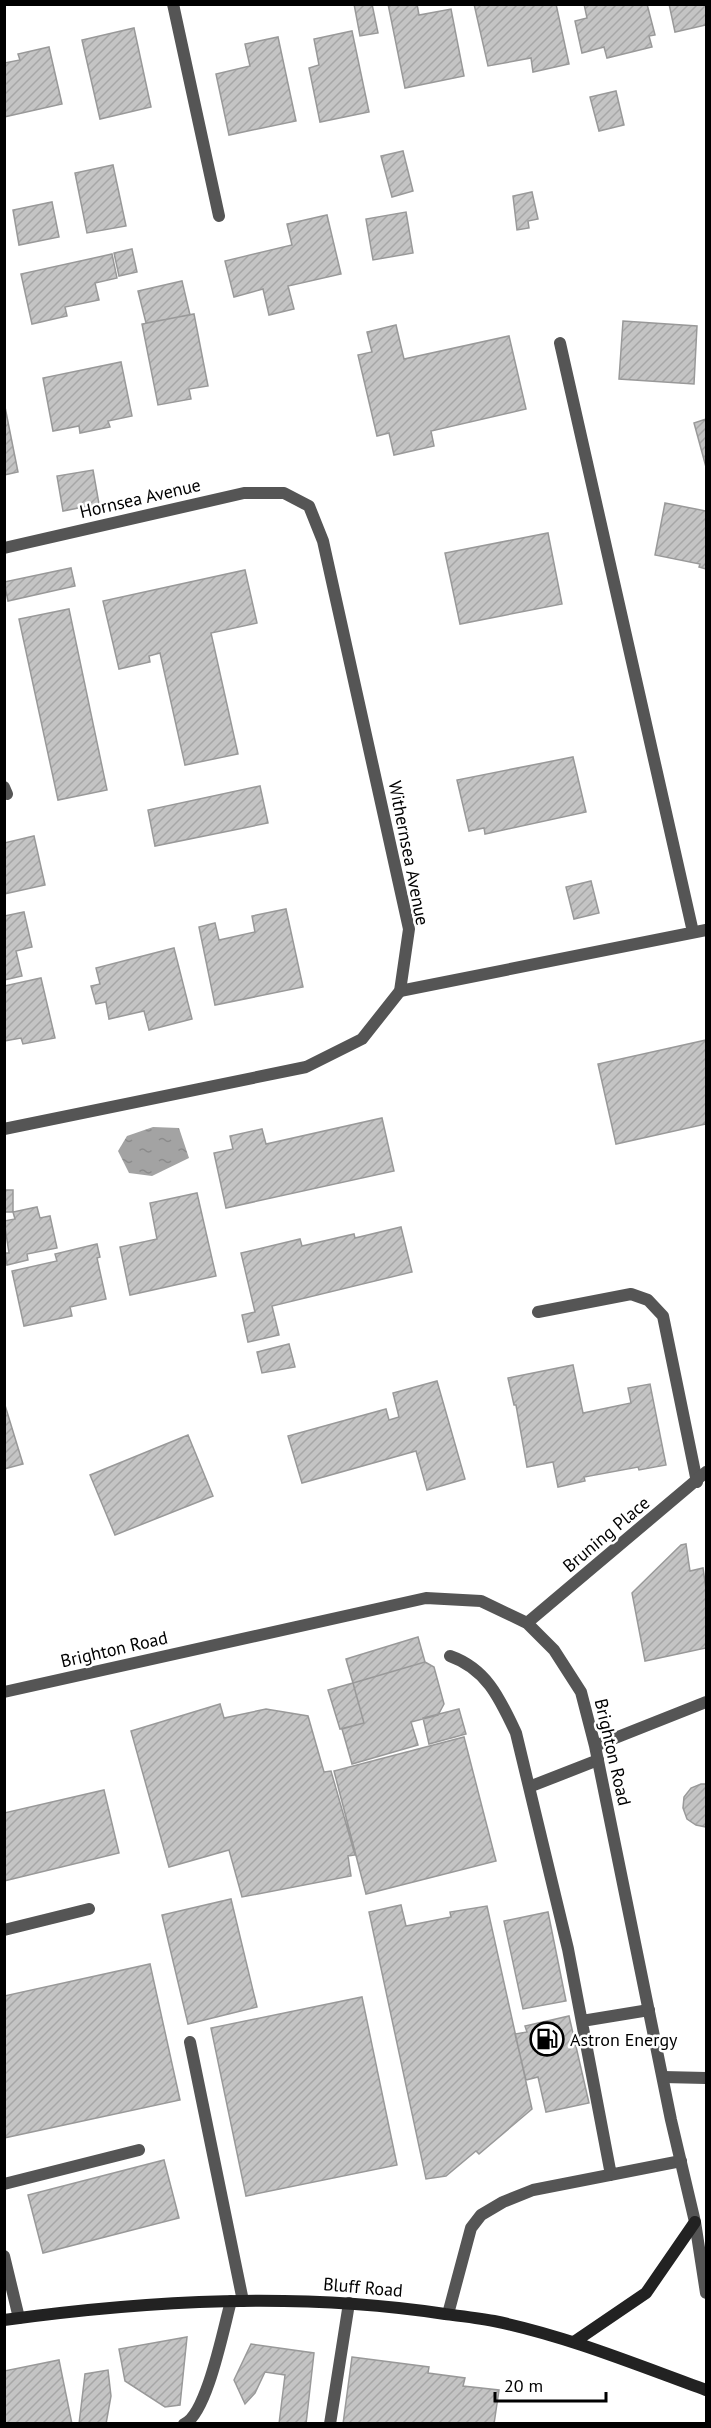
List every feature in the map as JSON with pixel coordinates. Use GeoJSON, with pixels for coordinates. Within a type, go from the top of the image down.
{"type":"FeatureCollection","features":[{"type":"Feature","properties":{"kind":"main road"},"geometry":{"type":"LineString","coordinates":[[574,2342],[646,2293],[695,2222]]}},
{"type":"Feature","properties":{"kind":"main road","name":"Bluff Road"},"geometry":{"type":"LineString","coordinates":[[4,2320],[94,2308],[237,2301],[300,2300],[393,2306],[494,2321],[574,2342],[706,2390]]}},
{"type":"Feature","properties":{"kind":"street"},"geometry":{"type":"LineString","coordinates":[[173,4],[219,216]]}},
{"type":"Feature","properties":{"kind":"street"},"geometry":{"type":"LineString","coordinates":[[560,343],[693,932]]}},
{"type":"Feature","properties":{"kind":"street","name":"Hornsea Avenue"},"geometry":{"type":"LineString","coordinates":[[4,548],[244,493],[284,493]]}},
{"type":"Feature","properties":{"kind":"street","name":"Withernsea Avenue"},"geometry":{"type":"LineString","coordinates":[[4,1129],[306,1067],[362,1040],[400,991],[409,929],[323,541],[309,506],[284,493]]}},
{"type":"Feature","properties":{"kind":"street"},"geometry":{"type":"LineString","coordinates":[[400,991],[706,930]]}},
{"type":"Feature","properties":{"kind":"street"},"geometry":{"type":"LineString","coordinates":[[538,1312],[631,1294],[648,1300],[663,1316],[697,1482]]}},
{"type":"Feature","properties":{"kind":"street","name":"Bruning Place"},"geometry":{"type":"LineString","coordinates":[[527,1623],[697,1482],[706,1472]]}},
{"type":"Feature","properties":{"kind":"street","name":"Brighton Road"},"geometry":{"type":"LineString","coordinates":[[4,1692],[426,1598],[481,1601],[527,1623],[554,1650],[581,1692],[595,1746],[695,2222],[706,2293]]}},
{"type":"Feature","properties":{"kind":"street"},"geometry":{"type":"LineString","coordinates":[[450,1656],[467,1662],[483,1676],[501,1700],[516,1733],[568,1949],[611,2175]]}},
{"type":"Feature","properties":{"kind":"street"},"geometry":{"type":"LineString","coordinates":[[595,1746],[706,1702]]}},
{"type":"Feature","properties":{"kind":"street"},"geometry":{"type":"LineString","coordinates":[[529,1787],[598,1760]]}},
{"type":"Feature","properties":{"kind":"street"},"geometry":{"type":"LineString","coordinates":[[4,1929],[89,1909]]}},
{"type":"Feature","properties":{"kind":"street"},"geometry":{"type":"LineString","coordinates":[[582,2021],[649,2010]]}},
{"type":"Feature","properties":{"kind":"street"},"geometry":{"type":"LineString","coordinates":[[184,2424],[191,2421],[204,2398],[237,2301],[190,2042]]}},
{"type":"Feature","properties":{"kind":"street"},"geometry":{"type":"LineString","coordinates":[[663,2077],[706,2078]]}},
{"type":"Feature","properties":{"kind":"street"},"geometry":{"type":"LineString","coordinates":[[4,2184],[139,2150]]}},
{"type":"Feature","properties":{"kind":"street"},"geometry":{"type":"LineString","coordinates":[[448,2314],[471,2228],[481,2215],[503,2202],[533,2190],[681,2161]]}},
{"type":"Feature","properties":{"kind":"street"},"geometry":{"type":"LineString","coordinates":[[4,2256],[19,2318]]}},
{"type":"Feature","properties":{"kind":"street"},"geometry":{"type":"LineString","coordinates":[[330,2424],[349,2303]]}},
{"type":"Feature","properties":{"kind":"water"},"geometry":{"type":"Polygon","coordinates":[[[153,1127],[179,1128],[189,1158],[152,1176],[129,1173],[118,1151],[127,1136],[153,1127]]]}},
{"type":"Feature","properties":{"kind":"building"},"geometry":{"type":"Polygon","coordinates":[[[354,4],[372,4],[378,33],[360,36],[354,4]]]}},
{"type":"Feature","properties":{"kind":"building"},"geometry":{"type":"Polygon","coordinates":[[[388,4],[417,4],[419,15],[451,9],[464,76],[405,88],[388,4]]]}},
{"type":"Feature","properties":{"kind":"building"},"geometry":{"type":"Polygon","coordinates":[[[474,4],[556,4],[569,64],[533,72],[531,58],[488,66],[474,4]]]}},
{"type":"Feature","properties":{"kind":"building"},"geometry":{"type":"Polygon","coordinates":[[[584,4],[647,4],[655,35],[649,36],[652,47],[607,58],[604,47],[582,53],[575,21],[587,18],[584,4]]]}},
{"type":"Feature","properties":{"kind":"building"},"geometry":{"type":"Polygon","coordinates":[[[669,4],[706,4],[706,25],[675,32],[669,4]]]}},
{"type":"Feature","properties":{"kind":"building"},"geometry":{"type":"Polygon","coordinates":[[[134,28],[151,107],[100,119],[82,40],[134,28]]]}},
{"type":"Feature","properties":{"kind":"building"},"geometry":{"type":"Polygon","coordinates":[[[352,31],[369,112],[320,122],[309,68],[319,65],[314,39],[352,31]]]}},
{"type":"Feature","properties":{"kind":"building"},"geometry":{"type":"Polygon","coordinates":[[[278,37],[296,121],[229,135],[216,74],[250,66],[245,44],[278,37]]]}},
{"type":"Feature","properties":{"kind":"building"},"geometry":{"type":"Polygon","coordinates":[[[49,47],[62,104],[4,117],[4,63],[20,60],[18,54],[49,47]]]}},
{"type":"Feature","properties":{"kind":"building"},"geometry":{"type":"Polygon","coordinates":[[[616,91],[624,125],[599,131],[590,97],[616,91]]]}},
{"type":"Feature","properties":{"kind":"building"},"geometry":{"type":"Polygon","coordinates":[[[403,151],[413,191],[392,197],[381,156],[403,151]]]}},
{"type":"Feature","properties":{"kind":"building"},"geometry":{"type":"Polygon","coordinates":[[[113,165],[126,226],[87,233],[75,173],[113,165]]]}},
{"type":"Feature","properties":{"kind":"building"},"geometry":{"type":"Polygon","coordinates":[[[532,192],[538,219],[528,221],[529,228],[517,230],[513,196],[532,192]]]}},
{"type":"Feature","properties":{"kind":"building"},"geometry":{"type":"Polygon","coordinates":[[[52,202],[59,237],[19,245],[13,210],[52,202]]]}},
{"type":"Feature","properties":{"kind":"building"},"geometry":{"type":"Polygon","coordinates":[[[406,212],[413,253],[373,260],[366,219],[406,212]]]}},
{"type":"Feature","properties":{"kind":"building"},"geometry":{"type":"Polygon","coordinates":[[[327,215],[341,274],[288,286],[294,309],[269,315],[263,289],[234,297],[225,261],[292,245],[287,224],[327,215]]]}},
{"type":"Feature","properties":{"kind":"building"},"geometry":{"type":"Polygon","coordinates":[[[132,249],[137,272],[119,276],[114,253],[132,249]]]}},
{"type":"Feature","properties":{"kind":"building"},"geometry":{"type":"Polygon","coordinates":[[[112,254],[117,278],[95,283],[99,300],[65,307],[67,316],[32,324],[21,274],[112,254]]]}},
{"type":"Feature","properties":{"kind":"building"},"geometry":{"type":"Polygon","coordinates":[[[182,281],[190,315],[146,323],[138,291],[182,281]]]}},
{"type":"Feature","properties":{"kind":"building"},"geometry":{"type":"Polygon","coordinates":[[[194,314],[208,386],[189,389],[191,399],[158,405],[142,324],[194,314]]]}},
{"type":"Feature","properties":{"kind":"building"},"geometry":{"type":"Polygon","coordinates":[[[623,321],[697,326],[694,384],[619,379],[623,321]]]}},
{"type":"Feature","properties":{"kind":"building"},"geometry":{"type":"Polygon","coordinates":[[[396,325],[404,359],[509,336],[526,409],[431,431],[434,446],[394,455],[389,433],[377,436],[358,355],[372,352],[367,332],[396,325]]]}},
{"type":"Feature","properties":{"kind":"building"},"geometry":{"type":"Polygon","coordinates":[[[121,362],[132,416],[108,421],[110,427],[80,433],[79,426],[53,431],[43,378],[121,362]]]}},
{"type":"Feature","properties":{"kind":"building"},"geometry":{"type":"Polygon","coordinates":[[[4,402],[18,472],[4,475],[4,402]]]}},
{"type":"Feature","properties":{"kind":"building"},"geometry":{"type":"Polygon","coordinates":[[[706,419],[706,467],[694,423],[706,419]]]}},
{"type":"Feature","properties":{"kind":"building"},"geometry":{"type":"Polygon","coordinates":[[[93,470],[99,504],[63,511],[57,476],[93,470]]]}},
{"type":"Feature","properties":{"kind":"building"},"geometry":{"type":"Polygon","coordinates":[[[665,503],[706,511],[706,569],[699,567],[700,564],[655,555],[665,503]]]}},
{"type":"Feature","properties":{"kind":"building"},"geometry":{"type":"Polygon","coordinates":[[[548,533],[562,604],[460,624],[445,553],[548,533]]]}},
{"type":"Feature","properties":{"kind":"building"},"geometry":{"type":"Polygon","coordinates":[[[71,568],[75,586],[8,601],[4,582],[71,568]]]}},
{"type":"Feature","properties":{"kind":"building"},"geometry":{"type":"Polygon","coordinates":[[[245,570],[257,623],[211,633],[238,754],[185,765],[160,653],[149,656],[150,662],[119,669],[103,601],[245,570]]]}},
{"type":"Feature","properties":{"kind":"building"},"geometry":{"type":"Polygon","coordinates":[[[69,609],[107,790],[58,800],[19,619],[69,609]]]}},
{"type":"Feature","properties":{"kind":"building"},"geometry":{"type":"Polygon","coordinates":[[[573,757],[586,812],[485,834],[484,828],[469,831],[457,780],[573,757]]]}},
{"type":"Feature","properties":{"kind":"building"},"geometry":{"type":"Polygon","coordinates":[[[260,786],[268,823],[155,846],[148,810],[260,786]]]}},
{"type":"Feature","properties":{"kind":"building"},"geometry":{"type":"Polygon","coordinates":[[[34,836],[45,885],[4,894],[4,843],[34,836]]]}},
{"type":"Feature","properties":{"kind":"building"},"geometry":{"type":"Polygon","coordinates":[[[591,881],[599,913],[574,919],[566,887],[591,881]]]}},
{"type":"Feature","properties":{"kind":"building"},"geometry":{"type":"Polygon","coordinates":[[[286,909],[303,987],[215,1005],[199,927],[215,923],[219,940],[255,932],[252,916],[286,909]]]}},
{"type":"Feature","properties":{"kind":"building"},"geometry":{"type":"Polygon","coordinates":[[[24,912],[32,947],[16,951],[22,976],[4,980],[4,916],[24,912]]]}},
{"type":"Feature","properties":{"kind":"building"},"geometry":{"type":"Polygon","coordinates":[[[174,948],[192,1019],[149,1030],[144,1011],[109,1019],[106,1002],[96,1004],[91,986],[100,984],[96,968],[174,948]]]}},
{"type":"Feature","properties":{"kind":"building"},"geometry":{"type":"Polygon","coordinates":[[[41,978],[55,1038],[23,1044],[21,1038],[4,1041],[4,986],[41,978]]]}},
{"type":"Feature","properties":{"kind":"building"},"geometry":{"type":"Polygon","coordinates":[[[706,1040],[706,1124],[616,1144],[598,1064],[706,1040]]]}},
{"type":"Feature","properties":{"kind":"building"},"geometry":{"type":"Polygon","coordinates":[[[382,1118],[394,1171],[226,1208],[214,1153],[233,1149],[230,1136],[262,1129],[266,1144],[382,1118]]]}},
{"type":"Feature","properties":{"kind":"building"},"geometry":{"type":"Polygon","coordinates":[[[4,1190],[13,1190],[13,1212],[4,1212],[4,1190]]]}},
{"type":"Feature","properties":{"kind":"building"},"geometry":{"type":"Polygon","coordinates":[[[197,1193],[216,1276],[130,1295],[120,1247],[157,1239],[150,1203],[197,1193]]]}},
{"type":"Feature","properties":{"kind":"building"},"geometry":{"type":"Polygon","coordinates":[[[37,1207],[40,1218],[50,1216],[57,1248],[27,1254],[28,1260],[7,1265],[5,1253],[9,1253],[4,1221],[15,1219],[13,1212],[37,1207]]]}},
{"type":"Feature","properties":{"kind":"building"},"geometry":{"type":"Polygon","coordinates":[[[401,1227],[412,1272],[272,1306],[279,1335],[248,1342],[242,1315],[255,1312],[241,1253],[300,1239],[302,1246],[354,1234],[355,1238],[401,1227]]]}},
{"type":"Feature","properties":{"kind":"building"},"geometry":{"type":"Polygon","coordinates":[[[97,1244],[100,1257],[97,1258],[106,1299],[70,1307],[72,1316],[24,1326],[12,1271],[57,1261],[55,1254],[97,1244]]]}},
{"type":"Feature","properties":{"kind":"building"},"geometry":{"type":"Polygon","coordinates":[[[289,1344],[295,1367],[262,1373],[257,1352],[289,1344]]]}},
{"type":"Feature","properties":{"kind":"building"},"geometry":{"type":"Polygon","coordinates":[[[573,1365],[583,1413],[631,1403],[628,1388],[650,1384],[666,1465],[639,1470],[638,1467],[584,1477],[585,1481],[558,1487],[553,1462],[527,1467],[516,1405],[514,1405],[508,1378],[573,1365]]]}},
{"type":"Feature","properties":{"kind":"building"},"geometry":{"type":"Polygon","coordinates":[[[437,1381],[465,1479],[427,1490],[416,1451],[302,1483],[288,1436],[386,1409],[389,1420],[399,1417],[393,1393],[437,1381]]]}},
{"type":"Feature","properties":{"kind":"building"},"geometry":{"type":"Polygon","coordinates":[[[4,1402],[23,1464],[4,1469],[4,1402]]]}},
{"type":"Feature","properties":{"kind":"building"},"geometry":{"type":"Polygon","coordinates":[[[188,1435],[213,1496],[115,1535],[90,1475],[188,1435]]]}},
{"type":"Feature","properties":{"kind":"building"},"geometry":{"type":"Polygon","coordinates":[[[686,1544],[690,1571],[703,1568],[706,1589],[706,1648],[645,1661],[632,1593],[681,1545],[686,1544]]]}},
{"type":"Feature","properties":{"kind":"building"},"geometry":{"type":"Polygon","coordinates":[[[418,1637],[425,1662],[353,1683],[346,1659],[418,1637]]]}},
{"type":"Feature","properties":{"kind":"building"},"geometry":{"type":"Polygon","coordinates":[[[425,1662],[434,1667],[444,1704],[438,1715],[411,1722],[418,1745],[352,1764],[342,1729],[364,1723],[353,1683],[425,1662]]]}},
{"type":"Feature","properties":{"kind":"building"},"geometry":{"type":"Polygon","coordinates":[[[353,1683],[364,1723],[340,1729],[328,1690],[353,1683]]]}},
{"type":"Feature","properties":{"kind":"building"},"geometry":{"type":"Polygon","coordinates":[[[220,1704],[224,1718],[266,1709],[308,1716],[324,1772],[331,1771],[355,1855],[348,1856],[351,1876],[242,1897],[229,1850],[169,1867],[131,1731],[220,1704]]]}},
{"type":"Feature","properties":{"kind":"building"},"geometry":{"type":"Polygon","coordinates":[[[459,1709],[466,1734],[429,1744],[423,1718],[459,1709]]]}},
{"type":"Feature","properties":{"kind":"building"},"geometry":{"type":"Polygon","coordinates":[[[464,1737],[496,1861],[366,1894],[334,1771],[464,1737]]]}},
{"type":"Feature","properties":{"kind":"building"},"geometry":{"type":"Polygon","coordinates":[[[706,1784],[706,1827],[696,1825],[687,1819],[683,1808],[684,1797],[691,1788],[706,1784]]]}},
{"type":"Feature","properties":{"kind":"building"},"geometry":{"type":"Polygon","coordinates":[[[104,1790],[119,1853],[4,1881],[4,1813],[104,1790]]]}},
{"type":"Feature","properties":{"kind":"building"},"geometry":{"type":"Polygon","coordinates":[[[231,1899],[257,2007],[188,2024],[162,1915],[231,1899]]]}},
{"type":"Feature","properties":{"kind":"building"},"geometry":{"type":"Polygon","coordinates":[[[401,1905],[406,1926],[451,1917],[450,1912],[487,1906],[532,2109],[479,2154],[476,2151],[446,2176],[426,2179],[369,1912],[401,1905]]]}},
{"type":"Feature","properties":{"kind":"building"},"geometry":{"type":"Polygon","coordinates":[[[548,1912],[566,2001],[523,2009],[504,1921],[548,1912]]]}},
{"type":"Feature","properties":{"kind":"building"},"geometry":{"type":"Polygon","coordinates":[[[150,1964],[180,2100],[4,2138],[4,1996],[150,1964]]]}},
{"type":"Feature","properties":{"kind":"building"},"geometry":{"type":"Polygon","coordinates":[[[362,1997],[397,2165],[246,2196],[211,2028],[362,1997]]]}},
{"type":"Feature","properties":{"kind":"building"},"geometry":{"type":"Polygon","coordinates":[[[569,2016],[589,2103],[546,2112],[538,2077],[526,2080],[515,2034],[527,2032],[525,2026],[569,2016]]]}},
{"type":"Feature","properties":{"kind":"building"},"geometry":{"type":"Polygon","coordinates":[[[164,2160],[179,2218],[43,2253],[28,2195],[164,2160]]]}},
{"type":"Feature","properties":{"kind":"building"},"geometry":{"type":"Polygon","coordinates":[[[187,2337],[180,2405],[165,2407],[125,2381],[119,2349],[187,2337]]]}},
{"type":"Feature","properties":{"kind":"building"},"geometry":{"type":"Polygon","coordinates":[[[251,2344],[314,2353],[306,2424],[279,2424],[285,2375],[265,2372],[255,2393],[245,2404],[234,2380],[251,2344]]]}},
{"type":"Feature","properties":{"kind":"building"},"geometry":{"type":"Polygon","coordinates":[[[352,2357],[429,2367],[428,2373],[465,2378],[463,2386],[499,2390],[494,2424],[343,2424],[352,2357]]]}},
{"type":"Feature","properties":{"kind":"building"},"geometry":{"type":"Polygon","coordinates":[[[59,2360],[72,2424],[4,2424],[4,2371],[59,2360]]]}},
{"type":"Feature","properties":{"kind":"building"},"geometry":{"type":"Polygon","coordinates":[[[108,2370],[111,2396],[106,2424],[79,2424],[85,2374],[108,2370]]]}},
{"type":"Feature","properties":{"kind":"place","name":"Astron Energy"},"geometry":{"type":"Point","coordinates":[547,2039]}}]}
